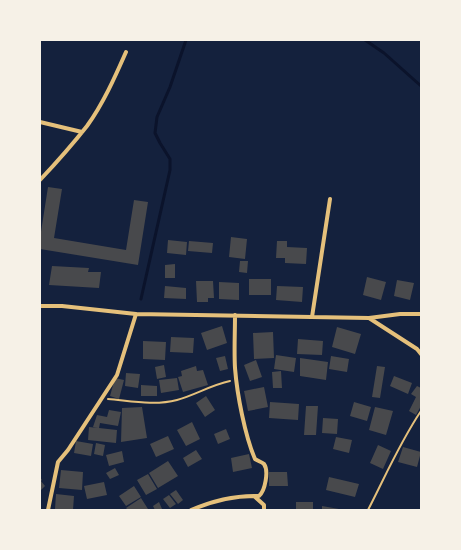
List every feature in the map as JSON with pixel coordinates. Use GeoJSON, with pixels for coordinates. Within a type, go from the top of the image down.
{"type":"FeatureCollection","features":[{"type":"Feature","properties":{"kind":"street"},"geometry":{"type":"LineString","coordinates":[[40,180],[82,132],[101,104],[126,52]]}},
{"type":"Feature","properties":{"kind":"street"},"geometry":{"type":"LineString","coordinates":[[40,122],[82,132]]}},
{"type":"Feature","properties":{"kind":"street"},"geometry":{"type":"LineString","coordinates":[[312,317],[330,199]]}},
{"type":"Feature","properties":{"kind":"street"},"geometry":{"type":"LineString","coordinates":[[40,306],[62,306],[136,314],[369,318],[400,314],[421,314]]}},
{"type":"Feature","properties":{"kind":"street"},"geometry":{"type":"LineString","coordinates":[[48,510],[58,462],[68,450],[102,399],[116,375],[136,314]]}},
{"type":"Feature","properties":{"kind":"street"},"geometry":{"type":"LineString","coordinates":[[190,510],[232,497],[258,496],[264,489],[266,482],[265,466],[255,459],[250,446],[237,380],[235,369],[235,315]]}},
{"type":"Feature","properties":{"kind":"street"},"geometry":{"type":"LineString","coordinates":[[369,318],[417,349],[421,354]]}},
{"type":"Feature","properties":{"kind":"street"},"geometry":{"type":"LineString","coordinates":[[254,496],[264,505],[264,510]]}},
{"type":"Feature","properties":{"kind":"path"},"geometry":{"type":"LineString","coordinates":[[102,399],[147,404],[177,400],[218,384],[237,380]]}},
{"type":"Feature","properties":{"kind":"path"},"geometry":{"type":"LineString","coordinates":[[368,510],[388,472],[396,451],[421,411]]}},
{"type":"Feature","properties":{"kind":"building"},"geometry":{"type":"Polygon","coordinates":[[[48,187],[62,189],[54,238],[126,250],[134,200],[148,202],[138,265],[40,249],[40,238],[48,187]]]}},
{"type":"Feature","properties":{"kind":"building"},"geometry":{"type":"Polygon","coordinates":[[[231,237],[247,239],[245,259],[229,257],[231,237]]]}},
{"type":"Feature","properties":{"kind":"building"},"geometry":{"type":"Polygon","coordinates":[[[168,240],[187,242],[186,255],[167,253],[168,240]]]}},
{"type":"Feature","properties":{"kind":"building"},"geometry":{"type":"Polygon","coordinates":[[[189,241],[213,243],[212,253],[188,251],[189,241]]]}},
{"type":"Feature","properties":{"kind":"building"},"geometry":{"type":"Polygon","coordinates":[[[277,241],[287,241],[287,247],[307,248],[306,264],[285,263],[285,258],[276,258],[277,241]]]}},
{"type":"Feature","properties":{"kind":"building"},"geometry":{"type":"Polygon","coordinates":[[[240,261],[248,261],[247,273],[239,272],[240,261]]]}},
{"type":"Feature","properties":{"kind":"building"},"geometry":{"type":"Polygon","coordinates":[[[175,264],[175,278],[165,278],[165,265],[175,264]]]}},
{"type":"Feature","properties":{"kind":"building"},"geometry":{"type":"Polygon","coordinates":[[[52,266],[89,268],[88,272],[101,272],[99,288],[49,285],[52,266]]]}},
{"type":"Feature","properties":{"kind":"building"},"geometry":{"type":"Polygon","coordinates":[[[367,277],[386,282],[381,300],[363,295],[367,277]]]}},
{"type":"Feature","properties":{"kind":"building"},"geometry":{"type":"Polygon","coordinates":[[[249,279],[271,279],[271,295],[249,295],[249,279]]]}},
{"type":"Feature","properties":{"kind":"building"},"geometry":{"type":"Polygon","coordinates":[[[397,280],[414,283],[410,300],[394,296],[397,280]]]}},
{"type":"Feature","properties":{"kind":"building"},"geometry":{"type":"Polygon","coordinates":[[[196,281],[213,281],[214,298],[208,298],[208,302],[197,302],[196,281]]]}},
{"type":"Feature","properties":{"kind":"building"},"geometry":{"type":"Polygon","coordinates":[[[219,282],[239,283],[239,300],[219,299],[219,282]]]}},
{"type":"Feature","properties":{"kind":"building"},"geometry":{"type":"Polygon","coordinates":[[[165,286],[186,288],[186,299],[164,298],[165,286]]]}},
{"type":"Feature","properties":{"kind":"building"},"geometry":{"type":"Polygon","coordinates":[[[277,286],[303,287],[302,302],[276,300],[277,286]]]}},
{"type":"Feature","properties":{"kind":"building"},"geometry":{"type":"Polygon","coordinates":[[[222,326],[227,343],[207,350],[201,333],[222,326]]]}},
{"type":"Feature","properties":{"kind":"building"},"geometry":{"type":"Polygon","coordinates":[[[337,327],[361,334],[355,354],[332,347],[337,327]]]}},
{"type":"Feature","properties":{"kind":"building"},"geometry":{"type":"Polygon","coordinates":[[[273,332],[274,358],[254,359],[253,333],[273,332]]]}},
{"type":"Feature","properties":{"kind":"building"},"geometry":{"type":"Polygon","coordinates":[[[171,337],[194,338],[193,353],[170,352],[171,337]]]}},
{"type":"Feature","properties":{"kind":"building"},"geometry":{"type":"Polygon","coordinates":[[[298,339],[323,341],[322,355],[297,354],[298,339]]]}},
{"type":"Feature","properties":{"kind":"building"},"geometry":{"type":"Polygon","coordinates":[[[143,341],[166,342],[165,360],[143,359],[143,341]]]}},
{"type":"Feature","properties":{"kind":"building"},"geometry":{"type":"Polygon","coordinates":[[[276,355],[296,358],[294,372],[274,369],[276,355]]]}},
{"type":"Feature","properties":{"kind":"building"},"geometry":{"type":"Polygon","coordinates":[[[225,356],[228,369],[220,371],[216,358],[225,356]]]}},
{"type":"Feature","properties":{"kind":"building"},"geometry":{"type":"Polygon","coordinates":[[[331,356],[349,359],[347,372],[329,369],[331,356]]]}},
{"type":"Feature","properties":{"kind":"building"},"geometry":{"type":"Polygon","coordinates":[[[300,358],[328,362],[326,380],[300,376],[300,358]]]}},
{"type":"Feature","properties":{"kind":"building"},"geometry":{"type":"Polygon","coordinates":[[[256,360],[262,377],[250,381],[244,365],[256,360]]]}},
{"type":"Feature","properties":{"kind":"building"},"geometry":{"type":"Polygon","coordinates":[[[164,365],[166,377],[157,379],[155,367],[164,365]]]}},
{"type":"Feature","properties":{"kind":"building"},"geometry":{"type":"Polygon","coordinates":[[[196,366],[197,371],[203,370],[208,385],[183,392],[178,377],[182,376],[181,371],[196,366]]]}},
{"type":"Feature","properties":{"kind":"building"},"geometry":{"type":"Polygon","coordinates":[[[377,366],[385,367],[380,398],[372,397],[377,366]]]}},
{"type":"Feature","properties":{"kind":"building"},"geometry":{"type":"Polygon","coordinates":[[[281,371],[282,388],[273,388],[272,372],[281,371]]]}},
{"type":"Feature","properties":{"kind":"building"},"geometry":{"type":"Polygon","coordinates":[[[126,373],[140,374],[138,388],[125,386],[126,373]]]}},
{"type":"Feature","properties":{"kind":"building"},"geometry":{"type":"Polygon","coordinates":[[[394,376],[412,383],[408,394],[390,386],[394,376]]]}},
{"type":"Feature","properties":{"kind":"building"},"geometry":{"type":"Polygon","coordinates":[[[115,378],[124,380],[119,399],[110,396],[115,378]]]}},
{"type":"Feature","properties":{"kind":"building"},"geometry":{"type":"Polygon","coordinates":[[[177,378],[179,390],[161,393],[159,380],[177,378]]]}},
{"type":"Feature","properties":{"kind":"building"},"geometry":{"type":"Polygon","coordinates":[[[141,385],[157,386],[157,396],[141,396],[141,385]]]}},
{"type":"Feature","properties":{"kind":"building"},"geometry":{"type":"Polygon","coordinates":[[[417,386],[421,388],[421,406],[416,415],[409,411],[416,397],[411,394],[417,386]]]}},
{"type":"Feature","properties":{"kind":"building"},"geometry":{"type":"Polygon","coordinates":[[[264,387],[268,407],[248,411],[244,391],[264,387]]]}},
{"type":"Feature","properties":{"kind":"building"},"geometry":{"type":"Polygon","coordinates":[[[206,396],[215,410],[205,417],[196,403],[206,396]]]}},
{"type":"Feature","properties":{"kind":"building"},"geometry":{"type":"Polygon","coordinates":[[[270,402],[299,404],[298,420],[269,418],[270,402]]]}},
{"type":"Feature","properties":{"kind":"building"},"geometry":{"type":"Polygon","coordinates":[[[354,402],[371,407],[367,421],[350,416],[354,402]]]}},
{"type":"Feature","properties":{"kind":"building"},"geometry":{"type":"Polygon","coordinates":[[[306,406],[318,406],[316,435],[304,435],[306,406]]]}},
{"type":"Feature","properties":{"kind":"building"},"geometry":{"type":"Polygon","coordinates":[[[142,407],[147,438],[121,442],[122,408],[142,407]]]}},
{"type":"Feature","properties":{"kind":"building"},"geometry":{"type":"Polygon","coordinates":[[[375,407],[393,411],[386,435],[369,430],[375,407]]]}},
{"type":"Feature","properties":{"kind":"building"},"geometry":{"type":"Polygon","coordinates":[[[109,410],[121,412],[118,426],[100,423],[99,428],[117,430],[116,443],[88,440],[89,427],[98,428],[93,427],[97,415],[107,417],[109,410]]]}},
{"type":"Feature","properties":{"kind":"building"},"geometry":{"type":"Polygon","coordinates":[[[323,418],[338,419],[337,434],[322,433],[323,418]]]}},
{"type":"Feature","properties":{"kind":"building"},"geometry":{"type":"Polygon","coordinates":[[[192,422],[200,439],[186,446],[177,430],[192,422]]]}},
{"type":"Feature","properties":{"kind":"building"},"geometry":{"type":"Polygon","coordinates":[[[226,429],[230,439],[218,444],[214,434],[226,429]]]}},
{"type":"Feature","properties":{"kind":"building"},"geometry":{"type":"Polygon","coordinates":[[[168,436],[174,449],[156,457],[150,444],[168,436]]]}},
{"type":"Feature","properties":{"kind":"building"},"geometry":{"type":"Polygon","coordinates":[[[336,437],[352,440],[349,453],[333,449],[336,437]]]}},
{"type":"Feature","properties":{"kind":"building"},"geometry":{"type":"Polygon","coordinates":[[[76,441],[93,444],[91,456],[74,453],[76,441]]]}},
{"type":"Feature","properties":{"kind":"building"},"geometry":{"type":"Polygon","coordinates":[[[96,443],[105,445],[103,456],[94,454],[96,443]]]}},
{"type":"Feature","properties":{"kind":"building"},"geometry":{"type":"Polygon","coordinates":[[[378,445],[391,451],[383,469],[370,463],[378,445]]]}},
{"type":"Feature","properties":{"kind":"building"},"geometry":{"type":"Polygon","coordinates":[[[403,447],[421,452],[417,467],[398,462],[403,447]]]}},
{"type":"Feature","properties":{"kind":"building"},"geometry":{"type":"Polygon","coordinates":[[[196,450],[202,459],[188,467],[183,458],[196,450]]]}},
{"type":"Feature","properties":{"kind":"building"},"geometry":{"type":"Polygon","coordinates":[[[122,451],[124,462],[109,466],[106,455],[122,451]]]}},
{"type":"Feature","properties":{"kind":"building"},"geometry":{"type":"Polygon","coordinates":[[[249,454],[252,468],[233,472],[231,458],[249,454]]]}},
{"type":"Feature","properties":{"kind":"building"},"geometry":{"type":"Polygon","coordinates":[[[168,461],[178,476],[158,488],[149,473],[168,461]]]}},
{"type":"Feature","properties":{"kind":"building"},"geometry":{"type":"Polygon","coordinates":[[[115,468],[119,475],[110,479],[106,473],[115,468]]]}},
{"type":"Feature","properties":{"kind":"building"},"geometry":{"type":"Polygon","coordinates":[[[61,470],[83,472],[82,490],[59,488],[61,470]]]}},
{"type":"Feature","properties":{"kind":"building"},"geometry":{"type":"Polygon","coordinates":[[[269,472],[287,472],[288,486],[269,486],[269,472]]]}},
{"type":"Feature","properties":{"kind":"building"},"geometry":{"type":"Polygon","coordinates":[[[148,474],[157,489],[146,495],[137,480],[148,474]]]}},
{"type":"Feature","properties":{"kind":"building"},"geometry":{"type":"Polygon","coordinates":[[[40,477],[45,486],[40,491],[40,477]]]}},
{"type":"Feature","properties":{"kind":"building"},"geometry":{"type":"Polygon","coordinates":[[[329,477],[359,484],[355,497],[326,490],[329,477]]]}},
{"type":"Feature","properties":{"kind":"building"},"geometry":{"type":"Polygon","coordinates":[[[104,482],[107,495],[87,499],[84,486],[104,482]]]}},
{"type":"Feature","properties":{"kind":"building"},"geometry":{"type":"Polygon","coordinates":[[[134,486],[141,497],[126,506],[119,496],[134,486]]]}},
{"type":"Feature","properties":{"kind":"building"},"geometry":{"type":"Polygon","coordinates":[[[176,490],[183,500],[178,504],[170,494],[176,490]]]}},
{"type":"Feature","properties":{"kind":"building"},"geometry":{"type":"Polygon","coordinates":[[[56,494],[74,496],[73,510],[55,509],[56,494]]]}},
{"type":"Feature","properties":{"kind":"building"},"geometry":{"type":"Polygon","coordinates":[[[169,495],[176,504],[170,508],[163,499],[169,495]]]}},
{"type":"Feature","properties":{"kind":"building"},"geometry":{"type":"Polygon","coordinates":[[[141,498],[148,509],[128,510],[126,508],[141,498]]]}},
{"type":"Feature","properties":{"kind":"building"},"geometry":{"type":"Polygon","coordinates":[[[159,502],[162,509],[155,510],[153,506],[159,502]]]}},
{"type":"Feature","properties":{"kind":"building"},"geometry":{"type":"Polygon","coordinates":[[[296,502],[313,502],[313,510],[296,510],[296,502]]]}},
{"type":"Feature","properties":{"kind":"building"},"geometry":{"type":"Polygon","coordinates":[[[322,506],[339,509],[339,510],[322,510],[322,506]]]}},
{"type":"Feature","properties":{"kind":"waterway"},"geometry":{"type":"LineString","coordinates":[[141,299],[170,170],[170,159],[155,133],[157,117],[170,87],[186,40]]}},
{"type":"Feature","properties":{"kind":"waterway"},"geometry":{"type":"LineString","coordinates":[[365,40],[384,53],[421,86]]}}]}
